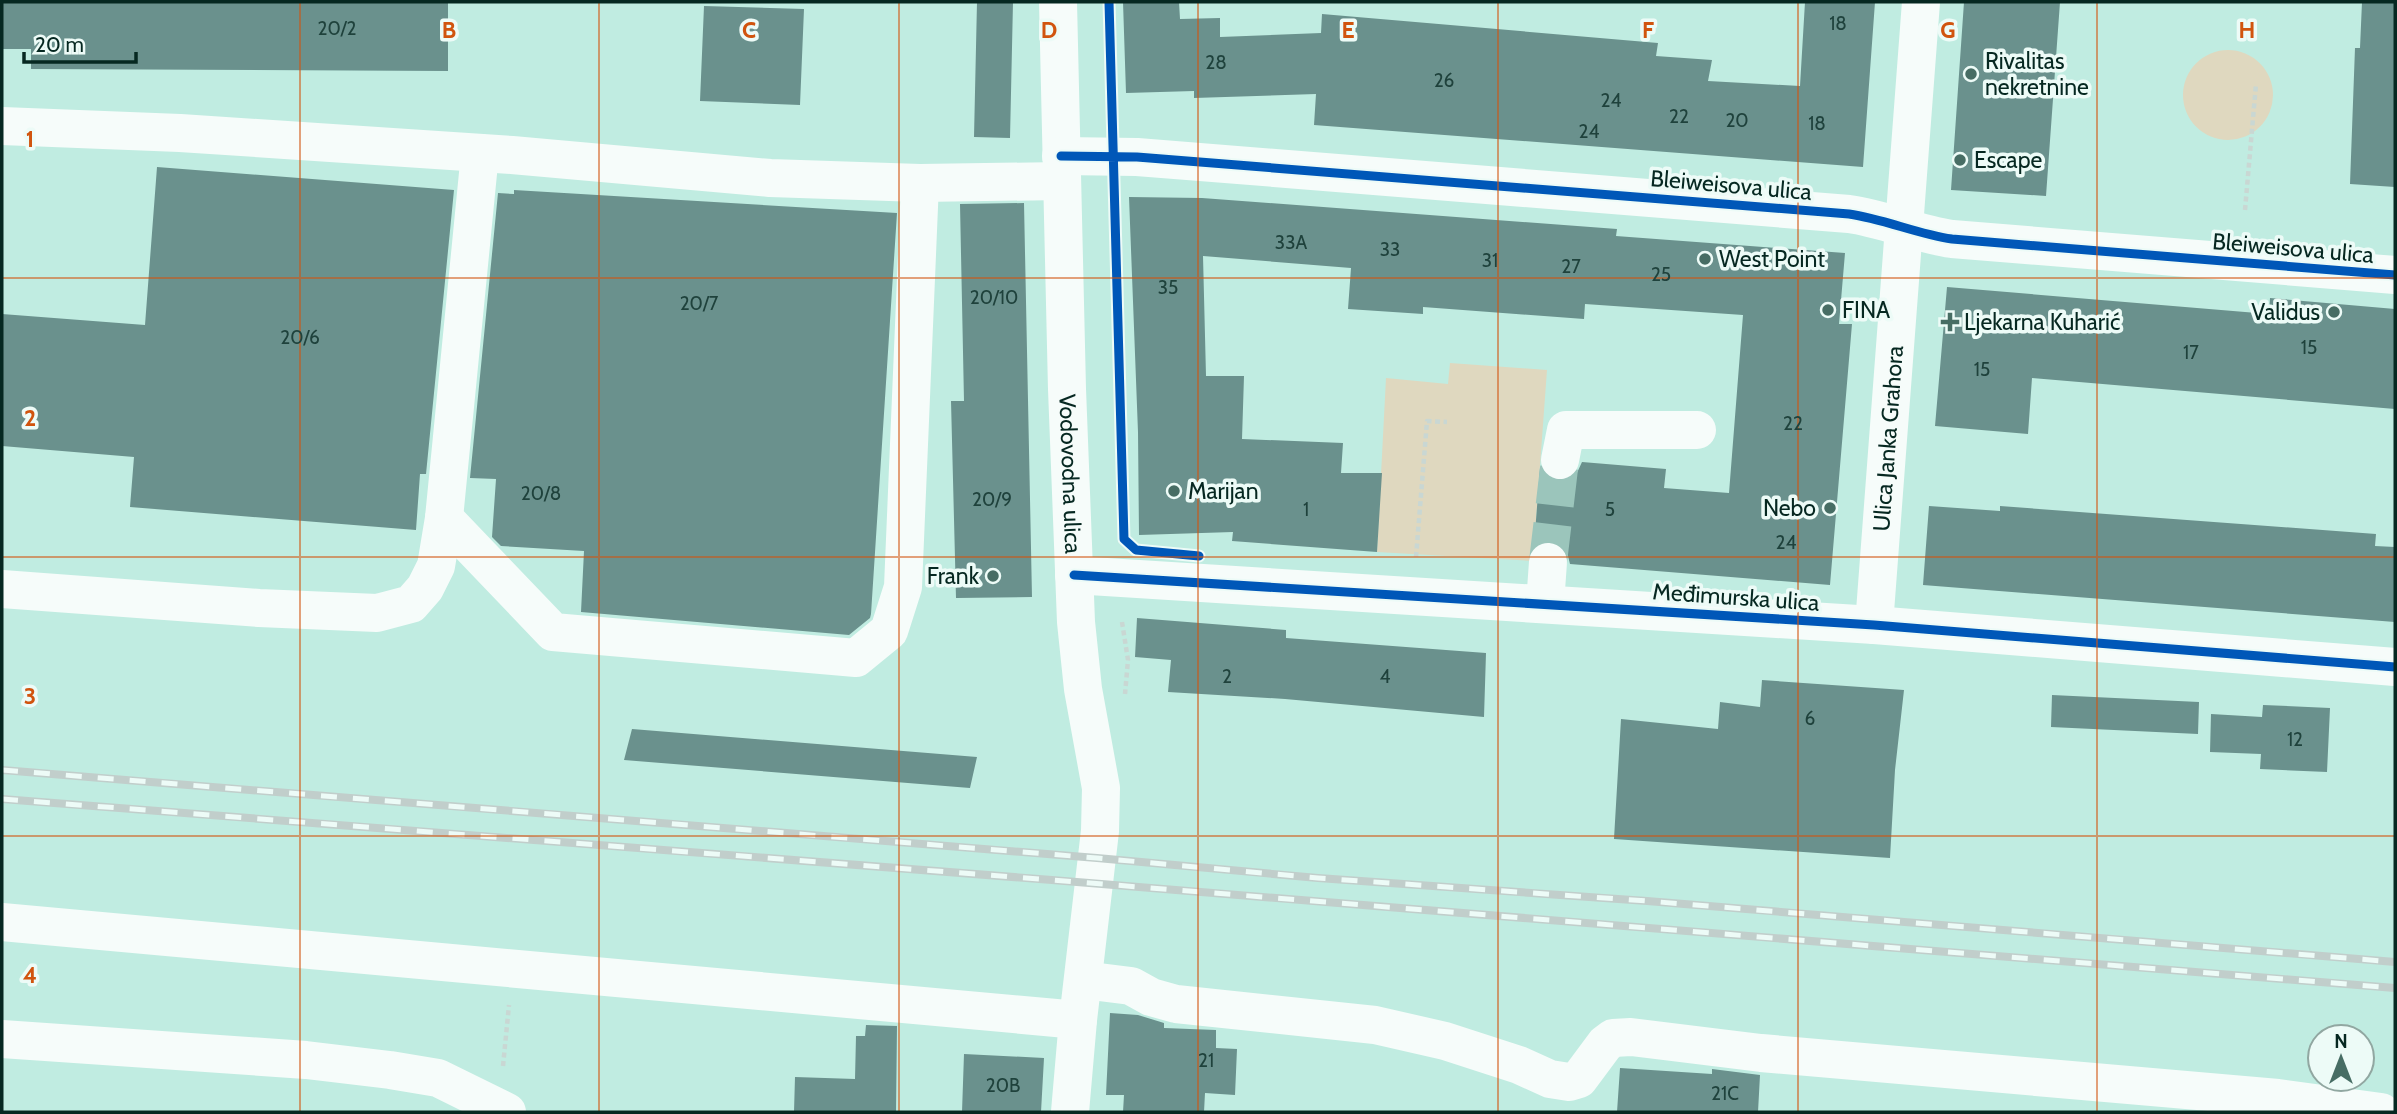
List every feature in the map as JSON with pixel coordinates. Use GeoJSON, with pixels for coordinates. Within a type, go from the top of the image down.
{"type":"FeatureCollection","features":[{"type":"Feature","properties":{"kind":"street","name":"Vodovodna ulica"},"geometry":{"type":"LineString","coordinates":[[1058,2],[1074,575],[1083,689],[1101,788],[1100,831],[1070,1112]]}},
{"type":"Feature","properties":{"kind":"street","name":"Ulica Janka Grahora"},"geometry":{"type":"LineString","coordinates":[[1874,625],[1921,2]]}},
{"type":"Feature","properties":{"kind":"street","name":"Bleiweisova ulica"},"geometry":{"type":"LineString","coordinates":[[2,126],[180,133],[480,153],[771,178],[920,183],[1137,157],[1849,214],[1952,239],[2395,275]]}},
{"type":"Feature","properties":{"kind":"street"},"geometry":{"type":"LineString","coordinates":[[2,589],[259,608],[377,613],[411,604],[425,588],[436,566],[480,153]]}},
{"type":"Feature","properties":{"kind":"street"},"geometry":{"type":"LineString","coordinates":[[443,518],[553,632],[856,659],[889,631],[903,587],[920,183]]}},
{"type":"Feature","properties":{"kind":"street"},"geometry":{"type":"LineString","coordinates":[[1560,460],[1566,430],[1697,430]]}},
{"type":"Feature","properties":{"kind":"street"},"geometry":{"type":"LineString","coordinates":[[1545,604],[1548,562]]}},
{"type":"Feature","properties":{"kind":"street","name":"Međimurska ulica"},"geometry":{"type":"LineString","coordinates":[[1074,575],[1874,625],[2395,667]]}},
{"type":"Feature","properties":{"kind":"street"},"geometry":{"type":"LineString","coordinates":[[2,922],[1078,1020]]}},
{"type":"Feature","properties":{"kind":"street"},"geometry":{"type":"LineString","coordinates":[[1083,980],[1108,981],[1131,986],[1151,997],[1176,1004],[1374,1025],[1445,1041],[1519,1065],[1550,1079],[1569,1082],[1579,1079],[1605,1044],[1614,1038],[1632,1037],[1761,1054],[2278,1098],[2381,1112]]}},
{"type":"Feature","properties":{"kind":"street"},"geometry":{"type":"LineString","coordinates":[[2,1040],[306,1060],[390,1070],[438,1078],[494,1109]]}},
{"type":"Feature","properties":{"kind":"path"},"geometry":{"type":"LineString","coordinates":[[2245,210],[2256,84]]}},
{"type":"Feature","properties":{"kind":"path"},"geometry":{"type":"LineString","coordinates":[[1415,565],[1427,421],[1447,422]]}},
{"type":"Feature","properties":{"kind":"shaded area"},"geometry":{"type":"Polygon","coordinates":[[[2228,50],[2245,53],[2260,63],[2270,78],[2273,95],[2270,112],[2260,127],[2245,137],[2228,140],[2211,137],[2196,127],[2186,112],[2183,95],[2186,78],[2196,63],[2211,53],[2228,50]]]}},
{"type":"Feature","properties":{"kind":"shaded area"},"geometry":{"type":"Polygon","coordinates":[[[1450,363],[1547,370],[1533,561],[1377,552],[1386,378],[1448,384],[1450,363]]]}},
{"type":"Feature","properties":{"kind":"building"},"geometry":{"type":"Polygon","coordinates":[[[2,2],[448,2],[448,71],[31,69],[31,49],[2,49],[2,2]]]}},
{"type":"Feature","properties":{"kind":"building"},"geometry":{"type":"Polygon","coordinates":[[[977,2],[1013,2],[1010,138],[974,137],[977,2]]]}},
{"type":"Feature","properties":{"kind":"building"},"geometry":{"type":"Polygon","coordinates":[[[1123,2],[1179,2],[1180,19],[1220,18],[1220,37],[1321,33],[1322,14],[1658,43],[1656,56],[1712,60],[1708,81],[1800,86],[1805,2],[1875,2],[1863,167],[1314,125],[1316,94],[1194,98],[1194,91],[1126,93],[1123,2]]]}},
{"type":"Feature","properties":{"kind":"building"},"geometry":{"type":"Polygon","coordinates":[[[1964,2],[2060,2],[2046,196],[1951,190],[1964,2]]]}},
{"type":"Feature","properties":{"kind":"building"},"geometry":{"type":"Polygon","coordinates":[[[2362,2],[2395,2],[2395,187],[2350,184],[2355,48],[2360,48],[2362,2]]]}},
{"type":"Feature","properties":{"kind":"building"},"geometry":{"type":"Polygon","coordinates":[[[704,6],[804,9],[800,105],[700,101],[704,6]]]}},
{"type":"Feature","properties":{"kind":"building"},"geometry":{"type":"Polygon","coordinates":[[[157,167],[454,190],[426,474],[420,474],[416,530],[130,507],[134,457],[2,446],[2,314],[145,325],[157,167]]]}},
{"type":"Feature","properties":{"kind":"building"},"geometry":{"type":"Polygon","coordinates":[[[514,190],[897,213],[871,614],[870,618],[849,635],[581,612],[584,551],[501,546],[492,537],[496,479],[470,478],[498,193],[514,194],[514,190]]]}},
{"type":"Feature","properties":{"kind":"building"},"geometry":{"type":"Polygon","coordinates":[[[1129,197],[1202,198],[1617,229],[1616,236],[1845,253],[1839,324],[1852,324],[1830,585],[1570,564],[1567,552],[1560,544],[1549,540],[1534,546],[1540,468],[1546,477],[1556,481],[1568,480],[1576,475],[1582,462],[1666,469],[1664,488],[1729,493],[1743,315],[1585,304],[1584,319],[1423,307],[1423,314],[1348,309],[1351,268],[1203,256],[1206,376],[1244,376],[1242,439],[1343,443],[1341,473],[1382,473],[1377,552],[1232,541],[1233,532],[1139,535],[1129,197]]]}},
{"type":"Feature","properties":{"kind":"building"},"geometry":{"type":"Polygon","coordinates":[[[1024,203],[1032,597],[956,598],[951,401],[964,401],[960,204],[1024,203]]]}},
{"type":"Feature","properties":{"kind":"building"},"geometry":{"type":"Polygon","coordinates":[[[1947,287],[2269,314],[2270,298],[2395,309],[2395,409],[2032,378],[2028,434],[1935,426],[1947,287]]]}},
{"type":"Feature","properties":{"kind":"building"},"geometry":{"type":"Polygon","coordinates":[[[1929,506],[2000,511],[2000,506],[2376,534],[2375,546],[2395,547],[2395,622],[1923,585],[1929,506]]]}},
{"type":"Feature","properties":{"kind":"building"},"geometry":{"type":"Polygon","coordinates":[[[1137,618],[1286,630],[1286,638],[1486,653],[1484,717],[1285,699],[1168,692],[1171,660],[1135,657],[1137,618]]]}},
{"type":"Feature","properties":{"kind":"building"},"geometry":{"type":"Polygon","coordinates":[[[1762,680],[1904,690],[1895,770],[1890,858],[1614,839],[1621,719],[1718,729],[1720,702],[1760,707],[1762,680]]]}},
{"type":"Feature","properties":{"kind":"building"},"geometry":{"type":"Polygon","coordinates":[[[2052,695],[2199,702],[2198,734],[2051,727],[2052,695]]]}},
{"type":"Feature","properties":{"kind":"building"},"geometry":{"type":"Polygon","coordinates":[[[2263,705],[2330,708],[2327,772],[2260,769],[2261,754],[2210,752],[2211,714],[2262,717],[2263,705]]]}},
{"type":"Feature","properties":{"kind":"building"},"geometry":{"type":"Polygon","coordinates":[[[632,729],[977,757],[970,788],[624,760],[632,729]]]}},
{"type":"Feature","properties":{"kind":"building"},"geometry":{"type":"Polygon","coordinates":[[[1110,1013],[1138,1015],[1164,1023],[1164,1028],[1216,1030],[1216,1048],[1237,1049],[1235,1095],[1205,1093],[1204,1112],[1123,1112],[1124,1095],[1106,1095],[1110,1013]]]}},
{"type":"Feature","properties":{"kind":"building"},"geometry":{"type":"Polygon","coordinates":[[[866,1025],[897,1026],[896,1112],[794,1112],[795,1077],[855,1079],[856,1036],[865,1036],[866,1025]]]}},
{"type":"Feature","properties":{"kind":"building"},"geometry":{"type":"Polygon","coordinates":[[[964,1054],[1044,1058],[1041,1112],[962,1112],[964,1054]]]}},
{"type":"Feature","properties":{"kind":"building"},"geometry":{"type":"Polygon","coordinates":[[[1620,1068],[1712,1074],[1712,1069],[1760,1075],[1758,1112],[1617,1112],[1620,1068]]]}},
{"type":"Feature","properties":{"kind":"tunnel"},"geometry":{"type":"LineString","coordinates":[[1548,562],[1560,460]]}},
{"type":"Feature","properties":{"kind":"railway"},"geometry":{"type":"LineString","coordinates":[[2,770],[1318,878],[1647,901],[2395,962]]}},
{"type":"Feature","properties":{"kind":"railway"},"geometry":{"type":"LineString","coordinates":[[2,799],[2395,988]]}},
{"type":"Feature","properties":{"kind":"cycle path"},"geometry":{"type":"LineString","coordinates":[[1109,2],[1124,539],[1136,550],[1199,556]]}},
{"type":"Feature","properties":{"kind":"cycle path"},"geometry":{"type":"LineString","coordinates":[[1061,156],[1137,157],[1849,214],[1952,239],[2395,275]]}},
{"type":"Feature","properties":{"kind":"cycle path"},"geometry":{"type":"LineString","coordinates":[[1074,575],[1874,625],[2395,667]]}},
{"type":"Feature","properties":{"kind":"place","name":"Rivalitas nekretnine"},"geometry":{"type":"Point","coordinates":[1971,74]}},
{"type":"Feature","properties":{"kind":"place","name":"Escape"},"geometry":{"type":"Point","coordinates":[1960,160]}},
{"type":"Feature","properties":{"kind":"place","name":"West Point"},"geometry":{"type":"Point","coordinates":[1705,259]}},
{"type":"Feature","properties":{"kind":"place","name":"FINA"},"geometry":{"type":"Point","coordinates":[1828,310]}},
{"type":"Feature","properties":{"kind":"place","name":"Validus"},"geometry":{"type":"Point","coordinates":[2334,312]}},
{"type":"Feature","properties":{"kind":"place","name":"Ljekarna Kuharić"},"geometry":{"type":"Point","coordinates":[1950,322]}},
{"type":"Feature","properties":{"kind":"place","name":"Marijan"},"geometry":{"type":"Point","coordinates":[1174,491]}},
{"type":"Feature","properties":{"kind":"place","name":"Nebo"},"geometry":{"type":"Point","coordinates":[1830,508]}},
{"type":"Feature","properties":{"kind":"place","name":"Frank"},"geometry":{"type":"Point","coordinates":[993,576]}}]}
